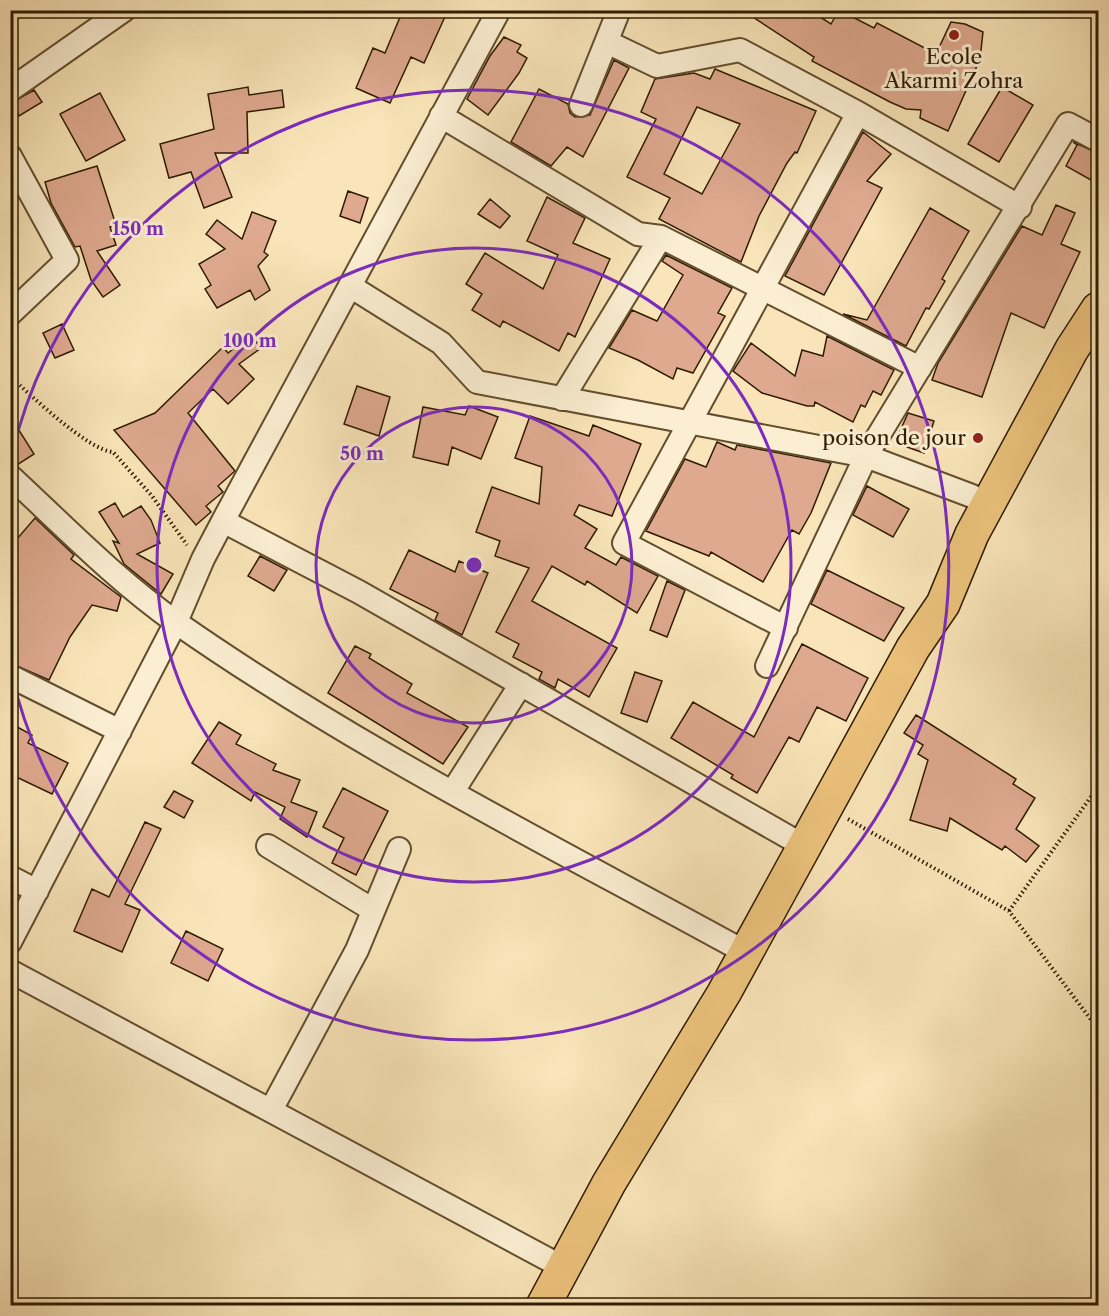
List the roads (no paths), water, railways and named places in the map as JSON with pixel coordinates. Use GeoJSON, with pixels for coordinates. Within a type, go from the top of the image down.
{"type":"FeatureCollection","features":[{"type":"Feature","properties":{"kind":"main road"},"geometry":{"type":"LineString","coordinates":[[543,1305],[609,1183],[724,993],[913,648],[943,604],[959,559],[1072,349],[1098,309]]}},
{"type":"Feature","properties":{"kind":"street"},"geometry":{"type":"LineString","coordinates":[[10,90],[124,10]]}},
{"type":"Feature","properties":{"kind":"street"},"geometry":{"type":"LineString","coordinates":[[10,942],[176,622],[203,559],[500,10]]}},
{"type":"Feature","properties":{"kind":"street"},"geometry":{"type":"LineString","coordinates":[[581,105],[619,10]]}},
{"type":"Feature","properties":{"kind":"street"},"geometry":{"type":"LineString","coordinates":[[607,42],[657,66],[740,50],[858,113],[1020,207]]}},
{"type":"Feature","properties":{"kind":"street"},"geometry":{"type":"LineString","coordinates":[[786,628],[624,543],[858,113]]}},
{"type":"Feature","properties":{"kind":"street"},"geometry":{"type":"LineString","coordinates":[[441,116],[638,234],[661,237],[920,368]]}},
{"type":"Feature","properties":{"kind":"street"},"geometry":{"type":"LineString","coordinates":[[767,666],[866,456],[1020,207],[1068,124],[1098,140]]}},
{"type":"Feature","properties":{"kind":"street"},"geometry":{"type":"LineString","coordinates":[[10,156],[67,260],[10,314]]}},
{"type":"Feature","properties":{"kind":"street"},"geometry":{"type":"LineString","coordinates":[[562,399],[661,237]]}},
{"type":"Feature","properties":{"kind":"street"},"geometry":{"type":"LineString","coordinates":[[350,286],[441,343],[477,382],[866,456],[972,496],[988,506]]}},
{"type":"Feature","properties":{"kind":"street"},"geometry":{"type":"LineString","coordinates":[[10,476],[113,572],[176,622],[355,737],[745,952]]}},
{"type":"Feature","properties":{"kind":"street"},"geometry":{"type":"LineString","coordinates":[[223,521],[359,592],[804,846]]}},
{"type":"Feature","properties":{"kind":"street"},"geometry":{"type":"LineString","coordinates":[[10,676],[120,731]]}},
{"type":"Feature","properties":{"kind":"street"},"geometry":{"type":"LineString","coordinates":[[453,791],[521,684]]}},
{"type":"Feature","properties":{"kind":"street"},"geometry":{"type":"LineString","coordinates":[[268,846],[373,910]]}},
{"type":"Feature","properties":{"kind":"street"},"geometry":{"type":"LineString","coordinates":[[271,1110],[357,950],[399,849]]}},
{"type":"Feature","properties":{"kind":"street"},"geometry":{"type":"LineString","coordinates":[[10,876],[37,891]]}},
{"type":"Feature","properties":{"kind":"street"},"geometry":{"type":"LineString","coordinates":[[10,971],[564,1268]]}},
{"type":"Feature","properties":{"kind":"place","name":"Ecole Akarmi Zohra"},"geometry":{"type":"Point","coordinates":[954,35]}},
{"type":"Feature","properties":{"kind":"place","name":"poison de jour"},"geometry":{"type":"Point","coordinates":[978,438]}}]}
